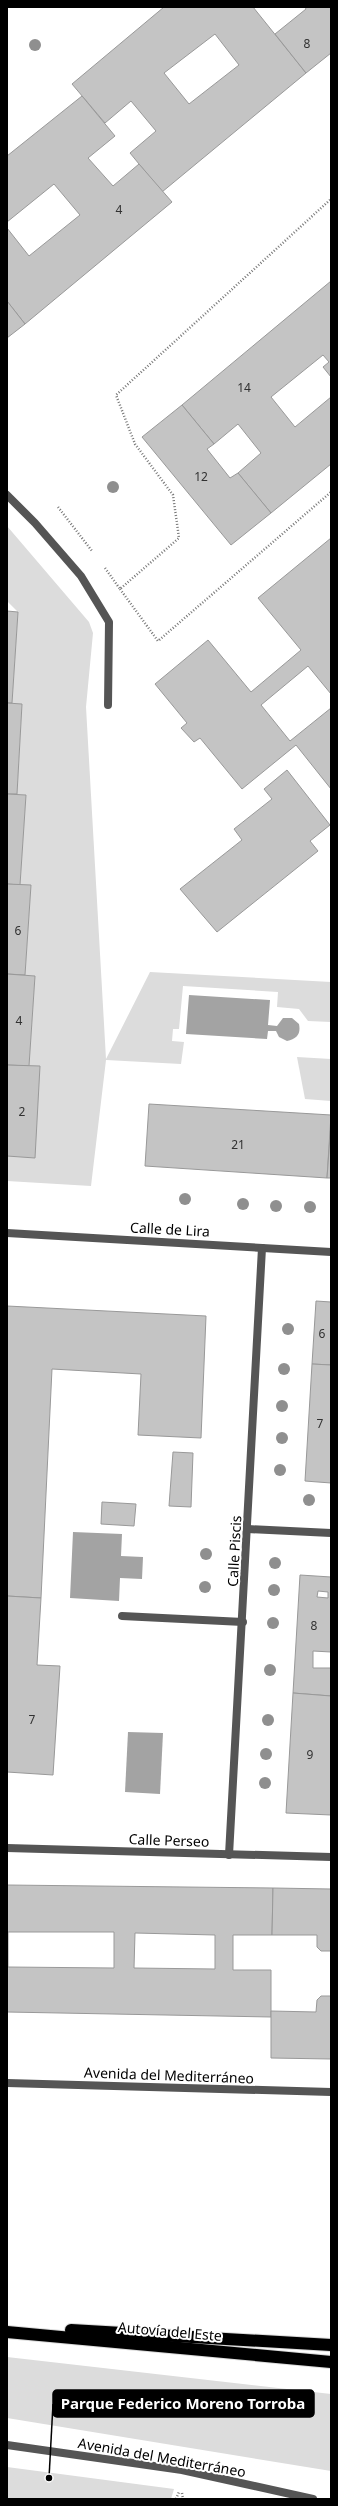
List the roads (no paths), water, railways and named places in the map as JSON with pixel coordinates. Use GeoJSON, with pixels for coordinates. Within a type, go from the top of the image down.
{"type":"FeatureCollection","features":[{"type":"Feature","properties":{"kind":"highway"},"geometry":{"type":"LineString","coordinates":[[7,2327],[331,2345]]}},
{"type":"Feature","properties":{"kind":"highway","name":"Autovía del Este"},"geometry":{"type":"LineString","coordinates":[[7,2332],[331,2362]]}},
{"type":"Feature","properties":{"kind":"street"},"geometry":{"type":"LineString","coordinates":[[7,495],[35,523],[81,576],[110,622],[108,705]]}},
{"type":"Feature","properties":{"kind":"street","name":"Calle de Lira"},"geometry":{"type":"LineString","coordinates":[[7,1233],[331,1252]]}},
{"type":"Feature","properties":{"kind":"street","name":"Calle Piscis"},"geometry":{"type":"LineString","coordinates":[[229,1855],[243,1622],[262,1248]]}},
{"type":"Feature","properties":{"kind":"street"},"geometry":{"type":"LineString","coordinates":[[248,1529],[331,1533]]}},
{"type":"Feature","properties":{"kind":"street"},"geometry":{"type":"LineString","coordinates":[[122,1616],[243,1622]]}},
{"type":"Feature","properties":{"kind":"street","name":"Calle Perseo"},"geometry":{"type":"LineString","coordinates":[[7,1848],[331,1857]]}},
{"type":"Feature","properties":{"kind":"street","name":"Avenida del Mediterráneo"},"geometry":{"type":"LineString","coordinates":[[7,2083],[331,2092]]}},
{"type":"Feature","properties":{"kind":"street","name":"Avenida del Mediterráneo"},"geometry":{"type":"LineString","coordinates":[[7,2445],[182,2470],[313,2499]]}},
{"type":"Feature","properties":{"kind":"place","name":"Parque Federico Moreno Torroba"},"geometry":{"type":"Point","coordinates":[49,2478]}}]}
